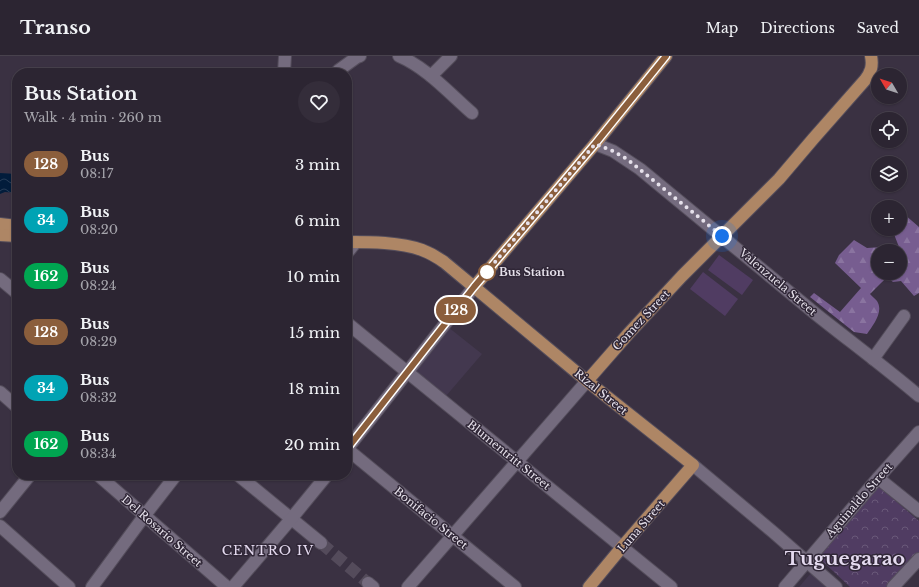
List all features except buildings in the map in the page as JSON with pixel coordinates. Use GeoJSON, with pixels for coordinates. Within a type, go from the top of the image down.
{"type":"FeatureCollection","features":[{"type":"Feature","properties":{"kind":"main road"},"geometry":{"type":"LineString","coordinates":[[474,287],[595,144],[666,56]]}},
{"type":"Feature","properties":{"kind":"main road","name":"Gomez Street"},"geometry":{"type":"LineString","coordinates":[[587,381],[629,333],[677,282],[779,179],[871,72],[871,56]]}},
{"type":"Feature","properties":{"kind":"main road"},"geometry":{"type":"LineString","coordinates":[[0,224],[12,225]]}},
{"type":"Feature","properties":{"kind":"main road"},"geometry":{"type":"LineString","coordinates":[[0,235],[12,236]]}},
{"type":"Feature","properties":{"kind":"main road","name":"Rizal Street"},"geometry":{"type":"LineString","coordinates":[[352,242],[404,246],[423,250],[434,255],[587,381],[693,465]]}},
{"type":"Feature","properties":{"kind":"main road","name":"Luna Street"},"geometry":{"type":"LineString","coordinates":[[589,587],[693,465]]}},
{"type":"Feature","properties":{"kind":"street"},"geometry":{"type":"LineString","coordinates":[[284,68],[285,56]]}},
{"type":"Feature","properties":{"kind":"street"},"geometry":{"type":"LineString","coordinates":[[342,68],[360,56]]}},
{"type":"Feature","properties":{"kind":"street"},"geometry":{"type":"LineString","coordinates":[[399,56],[411,62],[430,76],[472,113]]}},
{"type":"Feature","properties":{"kind":"street"},"geometry":{"type":"LineString","coordinates":[[430,76],[451,56]]}},
{"type":"Feature","properties":{"kind":"street","name":"Valenzuela Street"},"geometry":{"type":"LineString","coordinates":[[595,144],[613,151],[627,159],[798,300],[892,373],[919,396]]}},
{"type":"Feature","properties":{"kind":"street"},"geometry":{"type":"LineString","coordinates":[[0,279],[12,289]]}},
{"type":"Feature","properties":{"kind":"street"},"geometry":{"type":"LineString","coordinates":[[352,443],[474,287]]}},
{"type":"Feature","properties":{"kind":"street"},"geometry":{"type":"LineString","coordinates":[[874,359],[904,316]]}},
{"type":"Feature","properties":{"kind":"street","name":"Blumentritt Street"},"geometry":{"type":"LineString","coordinates":[[352,327],[671,587]]}},
{"type":"Feature","properties":{"kind":"street","name":"Gomez Street"},"geometry":{"type":"LineString","coordinates":[[408,587],[587,381]]}},
{"type":"Feature","properties":{"kind":"street"},"geometry":{"type":"LineString","coordinates":[[0,392],[12,403]]}},
{"type":"Feature","properties":{"kind":"street","name":"Aguinaldo Street"},"geometry":{"type":"LineString","coordinates":[[785,587],[919,432]]}},
{"type":"Feature","properties":{"kind":"street","name":"Bonifacio Street"},"geometry":{"type":"LineString","coordinates":[[352,453],[514,587]]}},
{"type":"Feature","properties":{"kind":"street","name":"Rizal Street"},"geometry":{"type":"LineString","coordinates":[[693,465],[836,587]]}},
{"type":"Feature","properties":{"kind":"street"},"geometry":{"type":"LineString","coordinates":[[878,478],[919,511]]}},
{"type":"Feature","properties":{"kind":"street"},"geometry":{"type":"LineString","coordinates":[[0,512],[26,480]]}},
{"type":"Feature","properties":{"kind":"street","name":"Del Rosario Street"},"geometry":{"type":"LineString","coordinates":[[104,480],[227,587]]}},
{"type":"Feature","properties":{"kind":"street"},"geometry":{"type":"LineString","coordinates":[[92,587],[172,480]]}},
{"type":"Feature","properties":{"kind":"street"},"geometry":{"type":"LineString","coordinates":[[244,480],[320,543]]}},
{"type":"Feature","properties":{"kind":"street"},"geometry":{"type":"LineString","coordinates":[[233,587],[322,480]]}},
{"type":"Feature","properties":{"kind":"street"},"geometry":{"type":"LineString","coordinates":[[0,526],[69,587]]}},
{"type":"Feature","properties":{"kind":"street"},"geometry":{"type":"LineString","coordinates":[[893,587],[919,559]]}},
{"type":"Feature","properties":{"kind":"shaded area"},"geometry":{"type":"Polygon","coordinates":[[[448,327],[482,354],[446,396],[419,375],[416,367],[448,327]]]}},
{"type":"Feature","properties":{"kind":"shaded area"},"geometry":{"type":"Polygon","coordinates":[[[811,573],[827,587],[799,587],[811,573]]]}},
{"type":"Feature","properties":{"kind":"green space"},"geometry":{"type":"Polygon","coordinates":[[[907,217],[919,227],[919,293],[914,296],[901,281],[893,282],[891,280],[907,280],[907,244],[898,244],[895,236],[907,236],[907,217]]]}},
{"type":"Feature","properties":{"kind":"green space"},"geometry":{"type":"Polygon","coordinates":[[[854,240],[867,248],[871,248],[871,280],[884,280],[870,294],[877,301],[879,310],[875,323],[867,334],[854,332],[810,297],[814,293],[840,312],[861,288],[835,263],[839,255],[854,240]]]}},
{"type":"Feature","properties":{"kind":"green space"},"geometry":{"type":"Polygon","coordinates":[[[719,255],[753,280],[742,295],[708,270],[719,255]]]}},
{"type":"Feature","properties":{"kind":"green space"},"geometry":{"type":"Polygon","coordinates":[[[703,272],[738,299],[725,316],[690,289],[703,272]]]}},
{"type":"Feature","properties":{"kind":"green space"},"geometry":{"type":"Polygon","coordinates":[[[877,485],[919,521],[919,553],[888,587],[850,587],[817,556],[877,485]]]}},
{"type":"Feature","properties":{"kind":"water"},"geometry":{"type":"Polygon","coordinates":[[[0,173],[12,174],[12,193],[5,192],[0,194],[0,173]]]}},
{"type":"Feature","properties":{"kind":"tunnel"},"geometry":{"type":"LineString","coordinates":[[321,543],[368,583]]}},
{"type":"Feature","properties":{"kind":"bus line","name":"128"},"geometry":{"type":"LineString","coordinates":[[352,443],[474,287],[595,144],[666,56]]}},
{"type":"Feature","properties":{"kind":"place","name":"Bus Station"},"geometry":{"type":"Point","coordinates":[487,272]}},
{"type":"Feature","properties":{"kind":"district","name":"CENTRO IV"},"geometry":{"type":"Point","coordinates":[268,550]}},
{"type":"Feature","properties":{"kind":"district","name":"Tuguegarao"},"geometry":{"type":"Point","coordinates":[845,558]}},
{"type":"Feature","properties":{"kind":"route"},"geometry":{"type":"LineString","coordinates":[[487,272],[484,275],[595,144],[613,151],[627,159],[722,236]]}}]}
